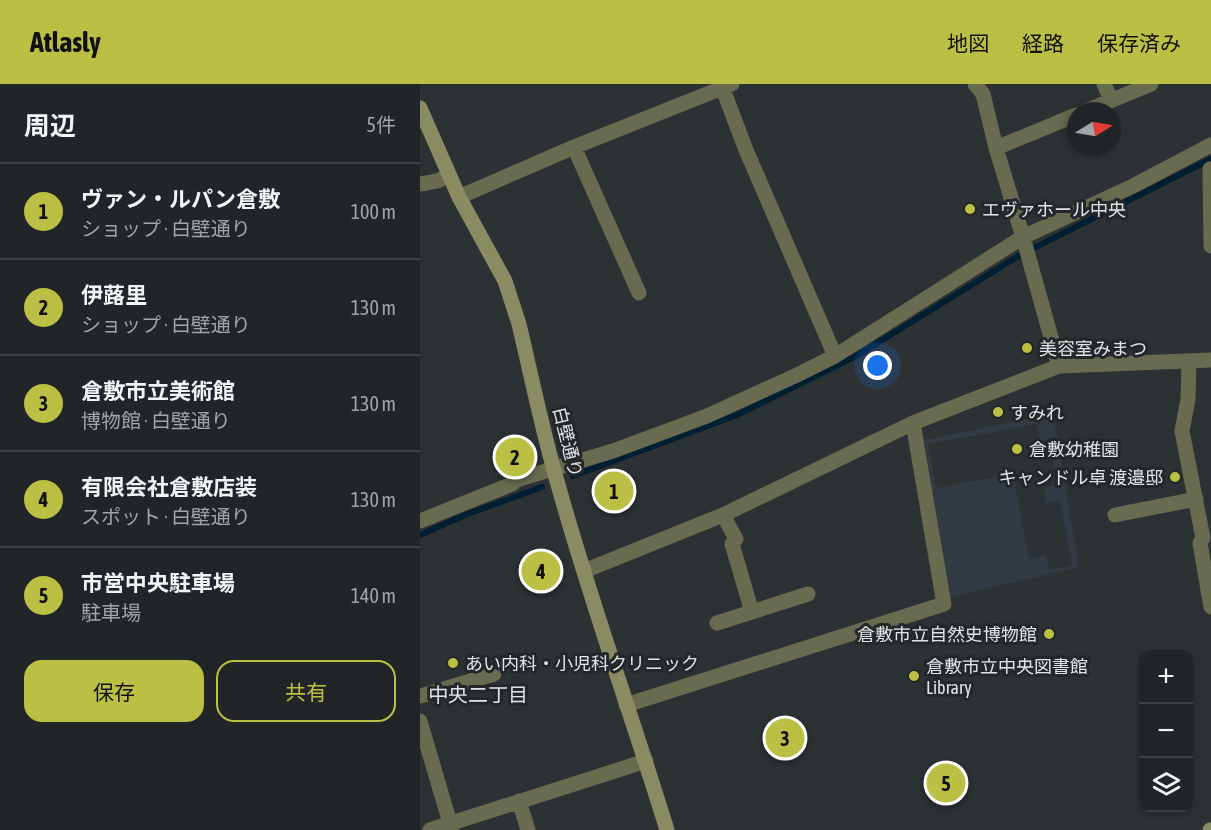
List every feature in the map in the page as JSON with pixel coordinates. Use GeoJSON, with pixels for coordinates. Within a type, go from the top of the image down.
{"type":"FeatureCollection","features":[{"type":"Feature","properties":{"kind":"street"},"geometry":{"type":"LineString","coordinates":[[975,84],[983,94],[996,148],[1059,366]]}},
{"type":"Feature","properties":{"kind":"street"},"geometry":{"type":"LineString","coordinates":[[1104,84],[1111,100]]}},
{"type":"Feature","properties":{"kind":"street"},"geometry":{"type":"LineString","coordinates":[[1106,102],[1151,84]]}},
{"type":"Feature","properties":{"kind":"street"},"geometry":{"type":"LineString","coordinates":[[459,197],[725,85],[746,150],[835,356]]}},
{"type":"Feature","properties":{"kind":"street","name":"白壁通り"},"geometry":{"type":"LineString","coordinates":[[420,108],[459,197],[505,281],[513,303],[554,470],[667,830]]}},
{"type":"Feature","properties":{"kind":"street"},"geometry":{"type":"LineString","coordinates":[[996,148],[1067,119]]}},
{"type":"Feature","properties":{"kind":"street"},"geometry":{"type":"LineString","coordinates":[[420,521],[512,484],[516,480],[613,451],[707,416],[787,380],[835,356],[1026,246],[1211,145]]}},
{"type":"Feature","properties":{"kind":"street"},"geometry":{"type":"LineString","coordinates":[[574,147],[639,294]]}},
{"type":"Feature","properties":{"kind":"street"},"geometry":{"type":"LineString","coordinates":[[1210,168],[1211,246]]}},
{"type":"Feature","properties":{"kind":"street"},"geometry":{"type":"LineString","coordinates":[[420,184],[449,176]]}},
{"type":"Feature","properties":{"kind":"street"},"geometry":{"type":"LineString","coordinates":[[584,571],[723,515],[913,423],[1059,366],[1211,360]]}},
{"type":"Feature","properties":{"kind":"street"},"geometry":{"type":"LineString","coordinates":[[1189,361],[1188,399],[1182,431],[1196,500],[1207,539],[1200,543],[1211,607]]}},
{"type":"Feature","properties":{"kind":"street"},"geometry":{"type":"LineString","coordinates":[[626,705],[944,604],[913,423]]}},
{"type":"Feature","properties":{"kind":"street"},"geometry":{"type":"LineString","coordinates":[[1115,515],[1196,500]]}},
{"type":"Feature","properties":{"kind":"street"},"geometry":{"type":"LineString","coordinates":[[723,515],[736,539],[732,544],[752,612]]}},
{"type":"Feature","properties":{"kind":"street"},"geometry":{"type":"LineString","coordinates":[[717,623],[807,594]]}},
{"type":"Feature","properties":{"kind":"street"},"geometry":{"type":"LineString","coordinates":[[420,696],[494,674]]}},
{"type":"Feature","properties":{"kind":"street"},"geometry":{"type":"LineString","coordinates":[[420,721],[451,827]]}},
{"type":"Feature","properties":{"kind":"street"},"geometry":{"type":"LineString","coordinates":[[430,830],[451,827],[519,801],[646,761]]}},
{"type":"Feature","properties":{"kind":"street"},"geometry":{"type":"LineString","coordinates":[[519,801],[528,830]]}},
{"type":"Feature","properties":{"kind":"shaded area"},"geometry":{"type":"Polygon","coordinates":[[[1053,414],[1079,567],[951,597],[924,440],[1053,414]],[[1037,424],[928,444],[936,488],[1013,474],[1029,559],[1046,556],[1049,570],[1072,565],[1060,501],[1046,503],[1044,487],[1057,485],[1049,440],[1040,441],[1037,424]]]}},
{"type":"Feature","properties":{"kind":"waterway"},"geometry":{"type":"LineString","coordinates":[[573,476],[737,415],[858,355],[1020,255],[1211,159]]}},
{"type":"Feature","properties":{"kind":"waterway"},"geometry":{"type":"LineString","coordinates":[[420,535],[465,515],[542,487]]}},
{"type":"Feature","properties":{"kind":"place","name":"エヴァホール中央"},"geometry":{"type":"Point","coordinates":[970,209]}},
{"type":"Feature","properties":{"kind":"place","name":"美容室みまつ"},"geometry":{"type":"Point","coordinates":[1027,348]}},
{"type":"Feature","properties":{"kind":"place","name":"すみれ"},"geometry":{"type":"Point","coordinates":[998,412]}},
{"type":"Feature","properties":{"kind":"place","name":"倉敷幼稚園"},"geometry":{"type":"Point","coordinates":[1017,449]}},
{"type":"Feature","properties":{"kind":"place","name":"伊蕗里"},"geometry":{"type":"Point","coordinates":[515,457]}},
{"type":"Feature","properties":{"kind":"place","name":"キャンドル卓 渡邉邸"},"geometry":{"type":"Point","coordinates":[1175,477]}},
{"type":"Feature","properties":{"kind":"place","name":"ヴァン・ルパン倉敷"},"geometry":{"type":"Point","coordinates":[614,491]}},
{"type":"Feature","properties":{"kind":"place","name":"有限会社倉敷店装"},"geometry":{"type":"Point","coordinates":[541,571]}},
{"type":"Feature","properties":{"kind":"place","name":"倉敷市立自然史博物館"},"geometry":{"type":"Point","coordinates":[1049,634]}},
{"type":"Feature","properties":{"kind":"place","name":"あい内科・小児科クリニック"},"geometry":{"type":"Point","coordinates":[453,663]}},
{"type":"Feature","properties":{"kind":"place","name":"倉敷市立中央図書館 Library"},"geometry":{"type":"Point","coordinates":[914,676]}},
{"type":"Feature","properties":{"kind":"place","name":"倉敷市立美術館"},"geometry":{"type":"Point","coordinates":[785,738]}},
{"type":"Feature","properties":{"kind":"place","name":"市営中央駐車場"},"geometry":{"type":"Point","coordinates":[946,783]}},
{"type":"Feature","properties":{"kind":"district","name":"中央二丁目"},"geometry":{"type":"Point","coordinates":[478,694]}}]}
